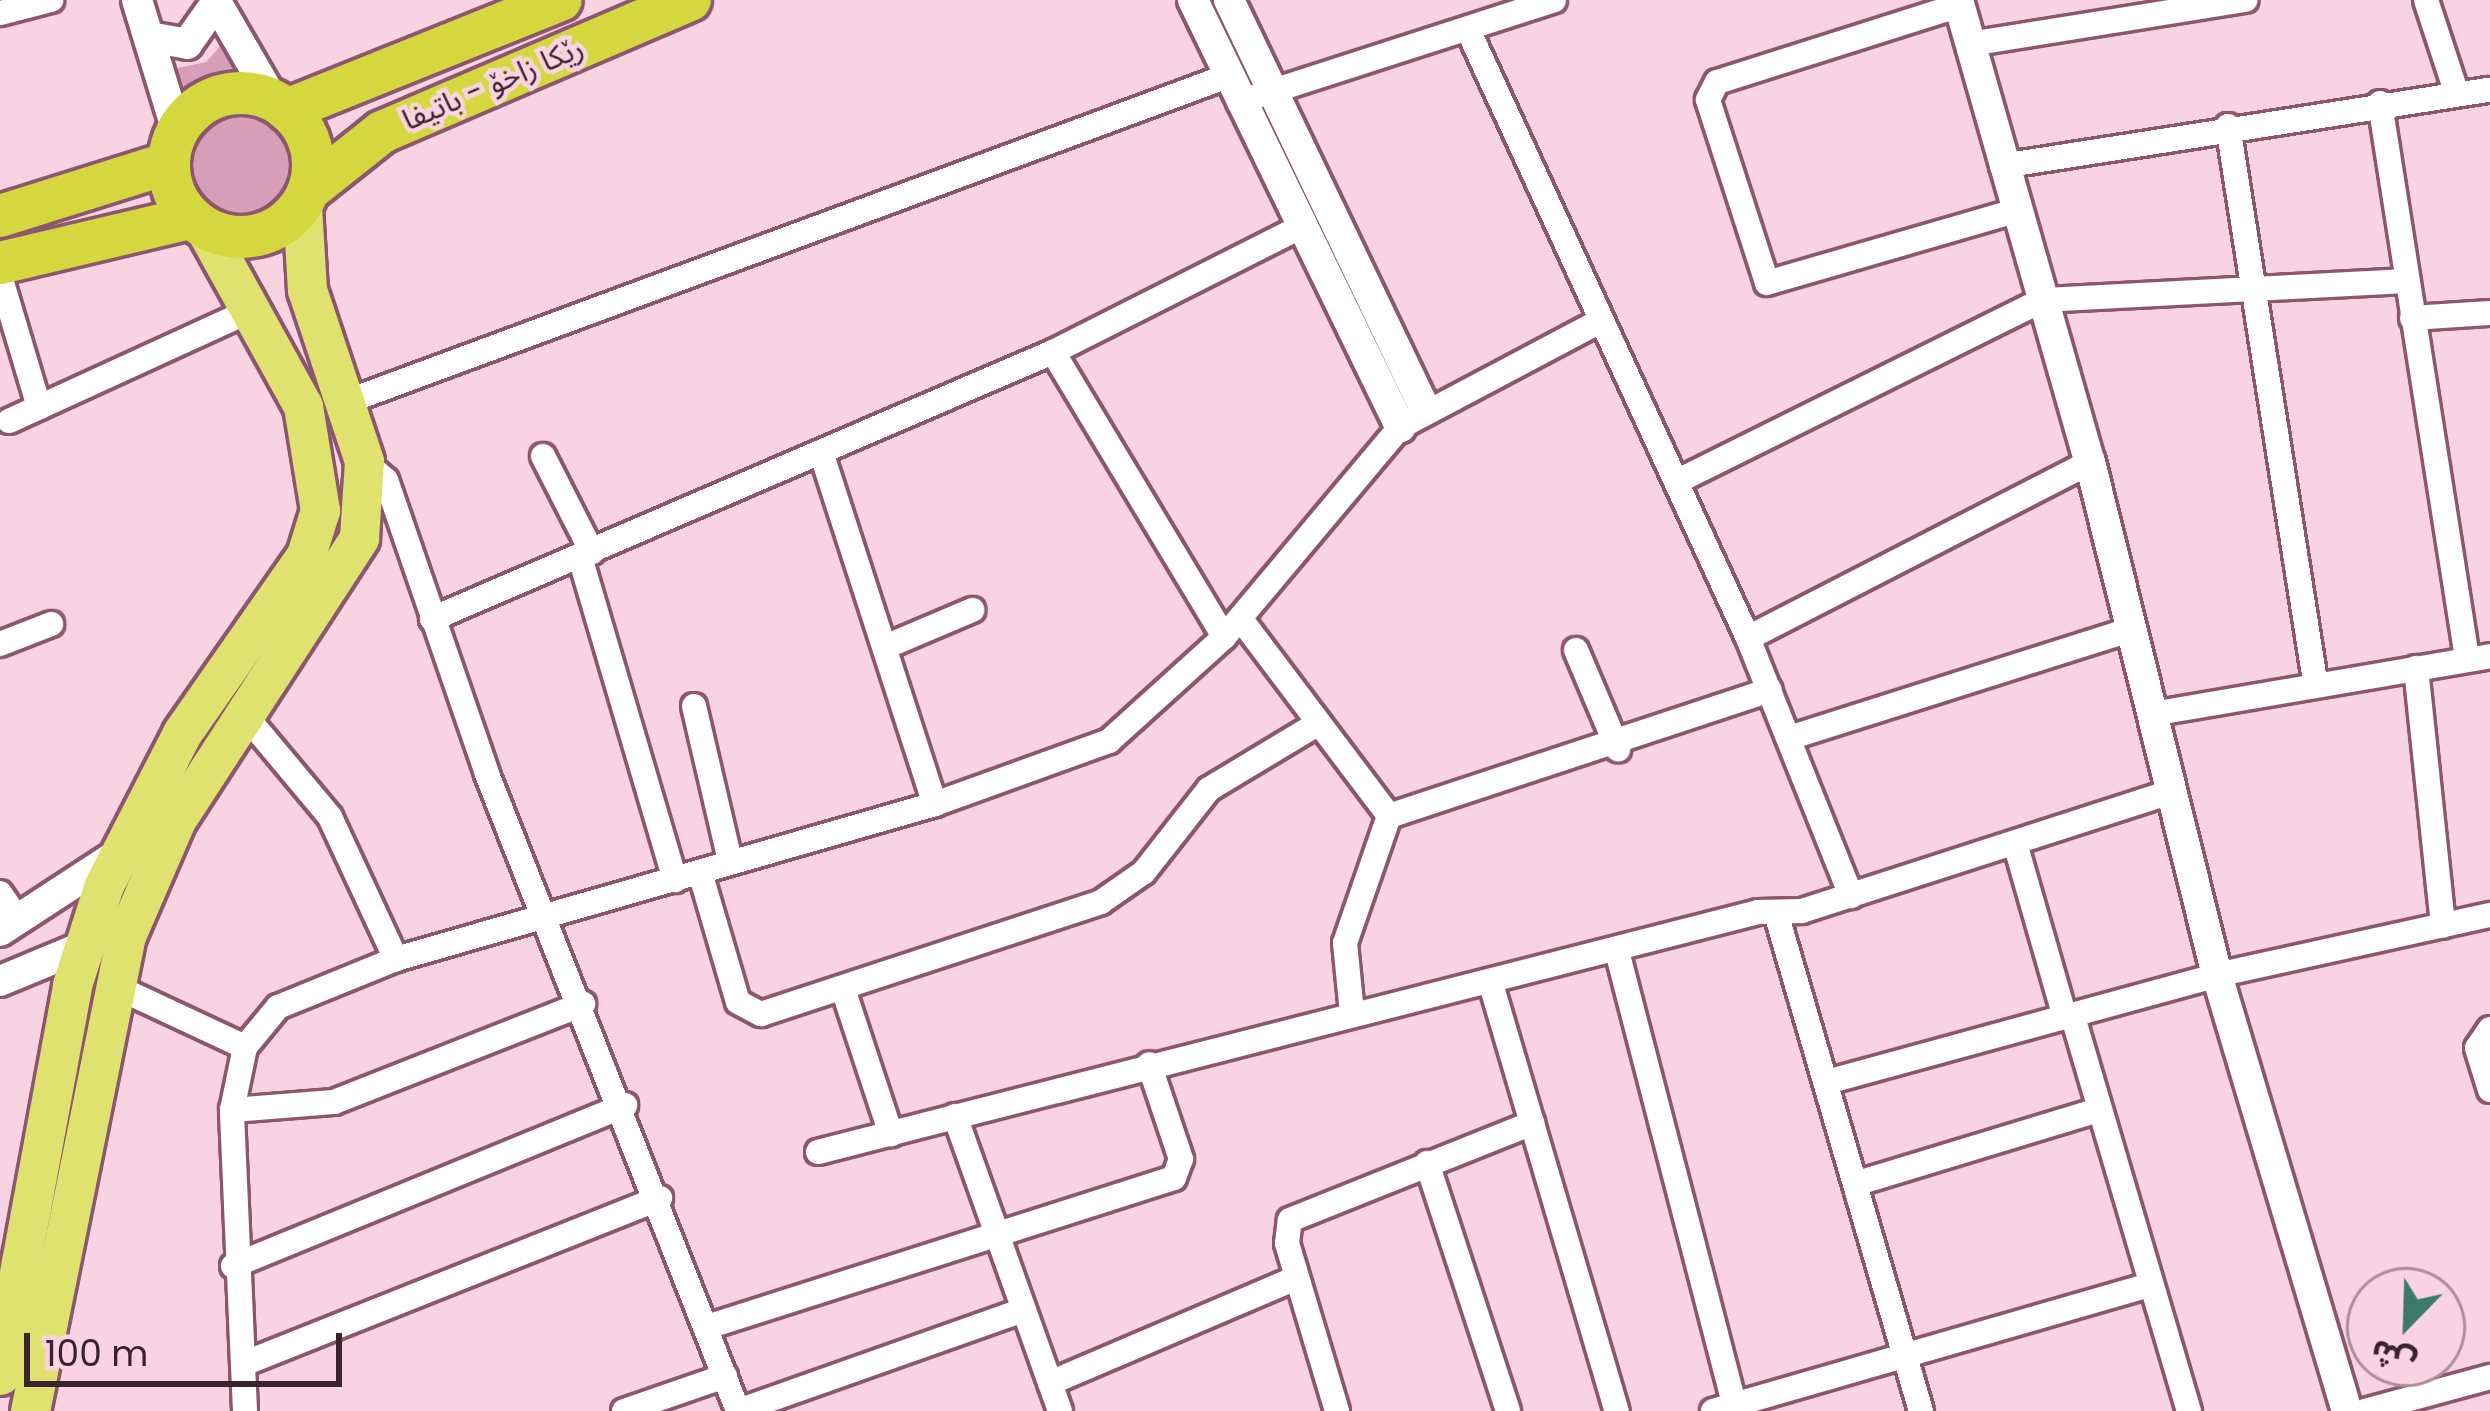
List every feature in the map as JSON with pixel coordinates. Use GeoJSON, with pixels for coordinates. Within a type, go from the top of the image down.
{"type":"FeatureCollection","features":[{"type":"Feature","properties":{"kind":"highway","name":"رێکا زاخۆ - باتیفا"},"geometry":{"type":"LineString","coordinates":[[306,198],[382,131],[690,0]]}},
{"type":"Feature","properties":{"kind":"highway","name":"رێکا زاخۆ - باتیفا"},"geometry":{"type":"LineString","coordinates":[[280,105],[358,86],[546,2]]}},
{"type":"Feature","properties":{"kind":"highway"},"geometry":{"type":"LineString","coordinates":[[358,86],[356,116],[382,131]]}},
{"type":"Feature","properties":{"kind":"highway"},"geometry":{"type":"LineString","coordinates":[[0,216],[103,188],[173,147],[208,100],[280,105],[313,155],[306,198],[268,232],[197,222],[0,263]]}},
{"type":"Feature","properties":{"kind":"highway"},"geometry":{"type":"LineString","coordinates":[[173,147],[197,222]]}},
{"type":"Feature","properties":{"kind":"highway"},"geometry":{"type":"LineString","coordinates":[[103,188],[120,201],[127,233]]}},
{"type":"Feature","properties":{"kind":"main road"},"geometry":{"type":"LineString","coordinates":[[30,1411],[110,984],[159,853],[244,714],[348,562],[364,461],[307,290],[306,198]]}},
{"type":"Feature","properties":{"kind":"main road"},"geometry":{"type":"LineString","coordinates":[[0,1375],[6,1312],[84,946],[116,856],[315,532],[316,440],[256,308],[197,222]]}},
{"type":"Feature","properties":{"kind":"main road"},"geometry":{"type":"LineString","coordinates":[[256,308],[274,280],[307,290]]}},
{"type":"Feature","properties":{"kind":"street"},"geometry":{"type":"LineString","coordinates":[[0,13],[51,0]]}},
{"type":"Feature","properties":{"kind":"street"},"geometry":{"type":"LineString","coordinates":[[137,0],[173,147]]}},
{"type":"Feature","properties":{"kind":"street"},"geometry":{"type":"LineString","coordinates":[[1193,0],[1298,228],[1413,418]]}},
{"type":"Feature","properties":{"kind":"street"},"geometry":{"type":"LineString","coordinates":[[1229,0],[1413,418]]}},
{"type":"Feature","properties":{"kind":"street"},"geometry":{"type":"LineString","coordinates":[[346,402],[1234,89],[1270,90],[1470,34],[1554,0]]}},
{"type":"Feature","properties":{"kind":"street"},"geometry":{"type":"LineString","coordinates":[[1970,44],[2162,6],[2246,0]]}},
{"type":"Feature","properties":{"kind":"street"},"geometry":{"type":"LineString","coordinates":[[2426,0],[2456,91]]}},
{"type":"Feature","properties":{"kind":"street"},"geometry":{"type":"LineString","coordinates":[[149,37],[187,44],[209,28],[216,2]]}},
{"type":"Feature","properties":{"kind":"street"},"geometry":{"type":"LineString","coordinates":[[216,2],[280,105]]}},
{"type":"Feature","properties":{"kind":"street"},"geometry":{"type":"LineString","coordinates":[[2015,211],[1767,283],[1708,100],[1718,82],[1959,3],[2090,462],[2168,794],[2217,975],[2347,1411]]}},
{"type":"Feature","properties":{"kind":"street"},"geometry":{"type":"LineString","coordinates":[[1470,34],[1748,638],[1851,896]]}},
{"type":"Feature","properties":{"kind":"street"},"geometry":{"type":"LineString","coordinates":[[2002,166],[2228,126],[2456,91],[2490,90]]}},
{"type":"Feature","properties":{"kind":"street"},"geometry":{"type":"LineString","coordinates":[[2152,714],[2315,681],[2479,657],[2405,281],[2380,103]]}},
{"type":"Feature","properties":{"kind":"street"},"geometry":{"type":"LineString","coordinates":[[2228,126],[2315,681]]}},
{"type":"Feature","properties":{"kind":"street"},"geometry":{"type":"LineString","coordinates":[[432,620],[1052,352],[1298,228]]}},
{"type":"Feature","properties":{"kind":"street"},"geometry":{"type":"LineString","coordinates":[[0,276],[39,407]]}},
{"type":"Feature","properties":{"kind":"street"},"geometry":{"type":"LineString","coordinates":[[1678,481],[2043,300],[2405,281]]}},
{"type":"Feature","properties":{"kind":"street"},"geometry":{"type":"LineString","coordinates":[[9,421],[256,308]]}},
{"type":"Feature","properties":{"kind":"street"},"geometry":{"type":"LineString","coordinates":[[2412,318],[2490,314]]}},
{"type":"Feature","properties":{"kind":"street"},"geometry":{"type":"LineString","coordinates":[[245,1411],[233,1266],[232,1110],[245,1047],[296,996],[396,959],[935,804],[1108,741],[1232,628],[1413,418],[1600,321]]}},
{"type":"Feature","properties":{"kind":"street"},"geometry":{"type":"LineString","coordinates":[[1052,352],[1232,628],[1319,723],[1389,816]]}},
{"type":"Feature","properties":{"kind":"street"},"geometry":{"type":"LineString","coordinates":[[822,455],[935,804]]}},
{"type":"Feature","properties":{"kind":"street"},"geometry":{"type":"LineString","coordinates":[[543,456],[586,555],[676,880]]}},
{"type":"Feature","properties":{"kind":"street"},"geometry":{"type":"LineString","coordinates":[[364,461],[386,480],[432,620],[625,1105],[738,1411],[1023,1310]]}},
{"type":"Feature","properties":{"kind":"street"},"geometry":{"type":"LineString","coordinates":[[1748,638],[2090,462]]}},
{"type":"Feature","properties":{"kind":"street"},"geometry":{"type":"LineString","coordinates":[[884,647],[972,610]]}},
{"type":"Feature","properties":{"kind":"street"},"geometry":{"type":"LineString","coordinates":[[0,644],[52,624]]}},
{"type":"Feature","properties":{"kind":"street"},"geometry":{"type":"LineString","coordinates":[[1789,738],[2132,629]]}},
{"type":"Feature","properties":{"kind":"street"},"geometry":{"type":"LineString","coordinates":[[1576,650],[1618,749]]}},
{"type":"Feature","properties":{"kind":"street"},"geometry":{"type":"LineString","coordinates":[[2416,668],[2443,926]]}},
{"type":"Feature","properties":{"kind":"street"},"geometry":{"type":"LineString","coordinates":[[1389,816],[1618,749],[1770,690]]}},
{"type":"Feature","properties":{"kind":"street"},"geometry":{"type":"LineString","coordinates":[[694,706],[730,861]]}},
{"type":"Feature","properties":{"kind":"street"},"geometry":{"type":"LineString","coordinates":[[244,714],[330,817],[396,959]]}},
{"type":"Feature","properties":{"kind":"street"},"geometry":{"type":"LineString","coordinates":[[700,872],[741,1009],[754,1015],[1101,902],[1144,872],[1209,789],[1319,723]]}},
{"type":"Feature","properties":{"kind":"street"},"geometry":{"type":"LineString","coordinates":[[818,1152],[1352,1013],[1851,896],[2168,794]]}},
{"type":"Feature","properties":{"kind":"street"},"geometry":{"type":"LineString","coordinates":[[1352,1013],[1345,943],[1389,816]]}},
{"type":"Feature","properties":{"kind":"street"},"geometry":{"type":"LineString","coordinates":[[2015,843],[2189,1411]]}},
{"type":"Feature","properties":{"kind":"street"},"geometry":{"type":"LineString","coordinates":[[0,893],[9,926],[116,856]]}},
{"type":"Feature","properties":{"kind":"street"},"geometry":{"type":"LineString","coordinates":[[1776,913],[1921,1411]]}},
{"type":"Feature","properties":{"kind":"street"},"geometry":{"type":"LineString","coordinates":[[1827,1082],[2217,975],[2490,915]]}},
{"type":"Feature","properties":{"kind":"street"},"geometry":{"type":"LineString","coordinates":[[0,981],[84,946]]}},
{"type":"Feature","properties":{"kind":"street"},"geometry":{"type":"LineString","coordinates":[[1617,951],[1724,1408],[1903,1351],[2150,1286]]}},
{"type":"Feature","properties":{"kind":"street"},"geometry":{"type":"LineString","coordinates":[[110,984],[245,1047]]}},
{"type":"Feature","properties":{"kind":"street"},"geometry":{"type":"LineString","coordinates":[[1491,984],[1617,1411]]}},
{"type":"Feature","properties":{"kind":"street"},"geometry":{"type":"LineString","coordinates":[[843,989],[891,1134]]}},
{"type":"Feature","properties":{"kind":"street"},"geometry":{"type":"LineString","coordinates":[[232,1110],[334,1102],[583,1004]]}},
{"type":"Feature","properties":{"kind":"street"},"geometry":{"type":"LineString","coordinates":[[2490,1029],[2477,1048],[2490,1090]]}},
{"type":"Feature","properties":{"kind":"street"},"geometry":{"type":"LineString","coordinates":[[707,1328],[1178,1175],[1149,1064]]}},
{"type":"Feature","properties":{"kind":"street"},"geometry":{"type":"LineString","coordinates":[[233,1266],[625,1105]]}},
{"type":"Feature","properties":{"kind":"street"},"geometry":{"type":"LineString","coordinates":[[1858,1184],[2099,1110]]}},
{"type":"Feature","properties":{"kind":"street"},"geometry":{"type":"LineString","coordinates":[[955,1117],[1060,1411]]}},
{"type":"Feature","properties":{"kind":"street"},"geometry":{"type":"LineString","coordinates":[[1337,1411],[1285,1234],[1295,1216],[1532,1124]]}},
{"type":"Feature","properties":{"kind":"street"},"geometry":{"type":"LineString","coordinates":[[1427,1163],[1508,1411]]}},
{"type":"Feature","properties":{"kind":"street"},"geometry":{"type":"LineString","coordinates":[[243,1364],[660,1198]]}},
{"type":"Feature","properties":{"kind":"street"},"geometry":{"type":"LineString","coordinates":[[1050,1383],[1296,1278]]}},
{"type":"Feature","properties":{"kind":"street"},"geometry":{"type":"LineString","coordinates":[[624,1411],[725,1376]]}},
{"type":"Feature","properties":{"kind":"street"},"geometry":{"type":"LineString","coordinates":[[2365,1411],[2490,1377]]}},
{"type":"Feature","properties":{"kind":"shaded area"},"geometry":{"type":"Polygon","coordinates":[[[222,44],[237,70],[179,91],[173,69],[206,62],[222,44]]]}},
{"type":"Feature","properties":{"kind":"shaded area"},"geometry":{"type":"Polygon","coordinates":[[[240,110],[260,114],[278,125],[289,143],[293,163],[289,183],[278,201],[260,212],[240,216],[220,212],[202,201],[191,183],[187,163],[191,143],[202,125],[220,114],[240,110]]]}}]}
